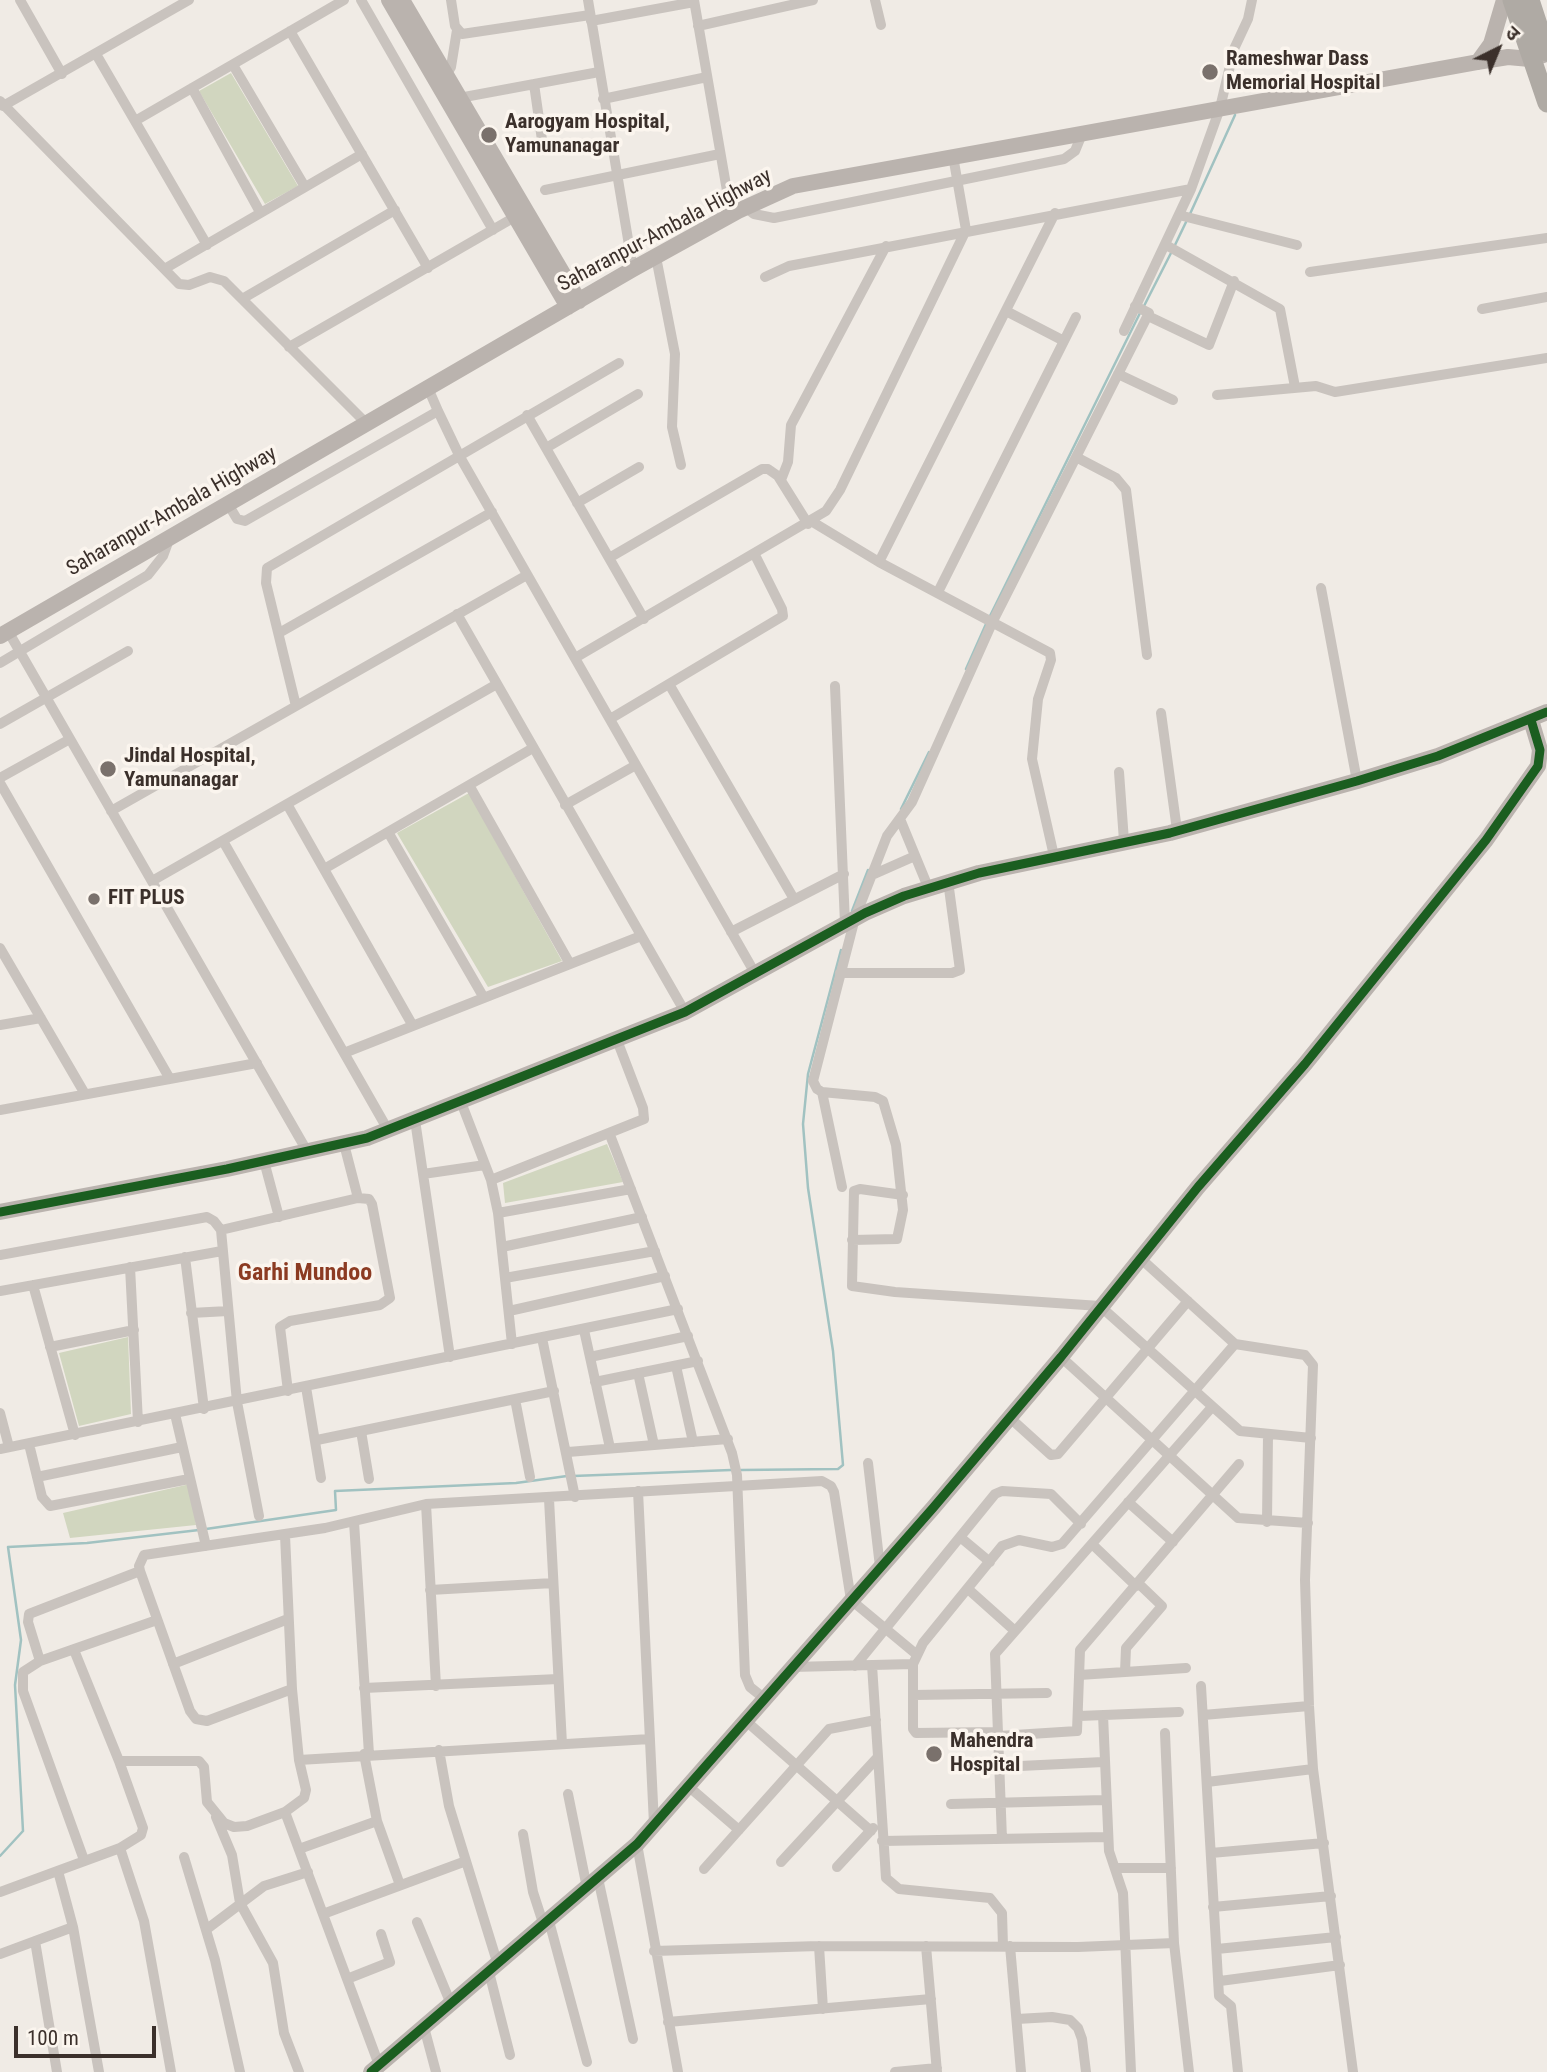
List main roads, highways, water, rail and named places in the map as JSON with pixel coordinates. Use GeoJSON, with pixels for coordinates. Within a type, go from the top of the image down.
{"type":"FeatureCollection","features":[{"type":"Feature","properties":{"kind":"highway"},"geometry":{"type":"LineString","coordinates":[[1512,0],[1539,50]]}},
{"type":"Feature","properties":{"kind":"highway"},"geometry":{"type":"LineString","coordinates":[[1530,0],[1547,103]]}},
{"type":"Feature","properties":{"kind":"waterway"},"geometry":{"type":"LineString","coordinates":[[1190,214],[1235,115]]}},
{"type":"Feature","properties":{"kind":"waterway"},"geometry":{"type":"LineString","coordinates":[[1175,245],[1187,220]]}},
{"type":"Feature","properties":{"kind":"waterway"},"geometry":{"type":"LineString","coordinates":[[1143,308],[1172,251]]}},
{"type":"Feature","properties":{"kind":"waterway"},"geometry":{"type":"LineString","coordinates":[[989,618],[1140,313]]}},
{"type":"Feature","properties":{"kind":"waterway"},"geometry":{"type":"LineString","coordinates":[[966,669],[986,624]]}},
{"type":"Feature","properties":{"kind":"waterway"},"geometry":{"type":"LineString","coordinates":[[901,809],[929,752]]}},
{"type":"Feature","properties":{"kind":"waterway"},"geometry":{"type":"LineString","coordinates":[[852,911],[868,870]]}},
{"type":"Feature","properties":{"kind":"waterway"},"geometry":{"type":"LineString","coordinates":[[741,1470],[838,1469],[843,1465],[833,1351],[808,1188],[803,1124],[808,1074],[841,950]]}},
{"type":"Feature","properties":{"kind":"waterway"},"geometry":{"type":"LineString","coordinates":[[573,1476],[731,1470]]}},
{"type":"Feature","properties":{"kind":"waterway"},"geometry":{"type":"LineString","coordinates":[[206,1529],[336,1510],[335,1491],[516,1483],[567,1476]]}},
{"type":"Feature","properties":{"kind":"waterway"},"geometry":{"type":"LineString","coordinates":[[0,1856],[23,1831],[15,1685],[21,1640],[8,1547],[87,1543],[199,1530]]}},
{"type":"Feature","properties":{"kind":"place","name":"Rameshwar Dass Memorial Hospital"},"geometry":{"type":"Point","coordinates":[1210,72]}},
{"type":"Feature","properties":{"kind":"place","name":"Aarogyam Hospital, Yamunanagar"},"geometry":{"type":"Point","coordinates":[489,135]}},
{"type":"Feature","properties":{"kind":"place","name":"Jindal Hospital, Yamunanagar"},"geometry":{"type":"Point","coordinates":[108,769]}},
{"type":"Feature","properties":{"kind":"place","name":"FIT PLUS"},"geometry":{"type":"Point","coordinates":[94,899]}},
{"type":"Feature","properties":{"kind":"place","name":"Mahendra Hospital"},"geometry":{"type":"Point","coordinates":[934,1754]}},
{"type":"Feature","properties":{"kind":"district","name":"Garhi Mundoo"},"geometry":{"type":"Point","coordinates":[305,1274]}}]}
